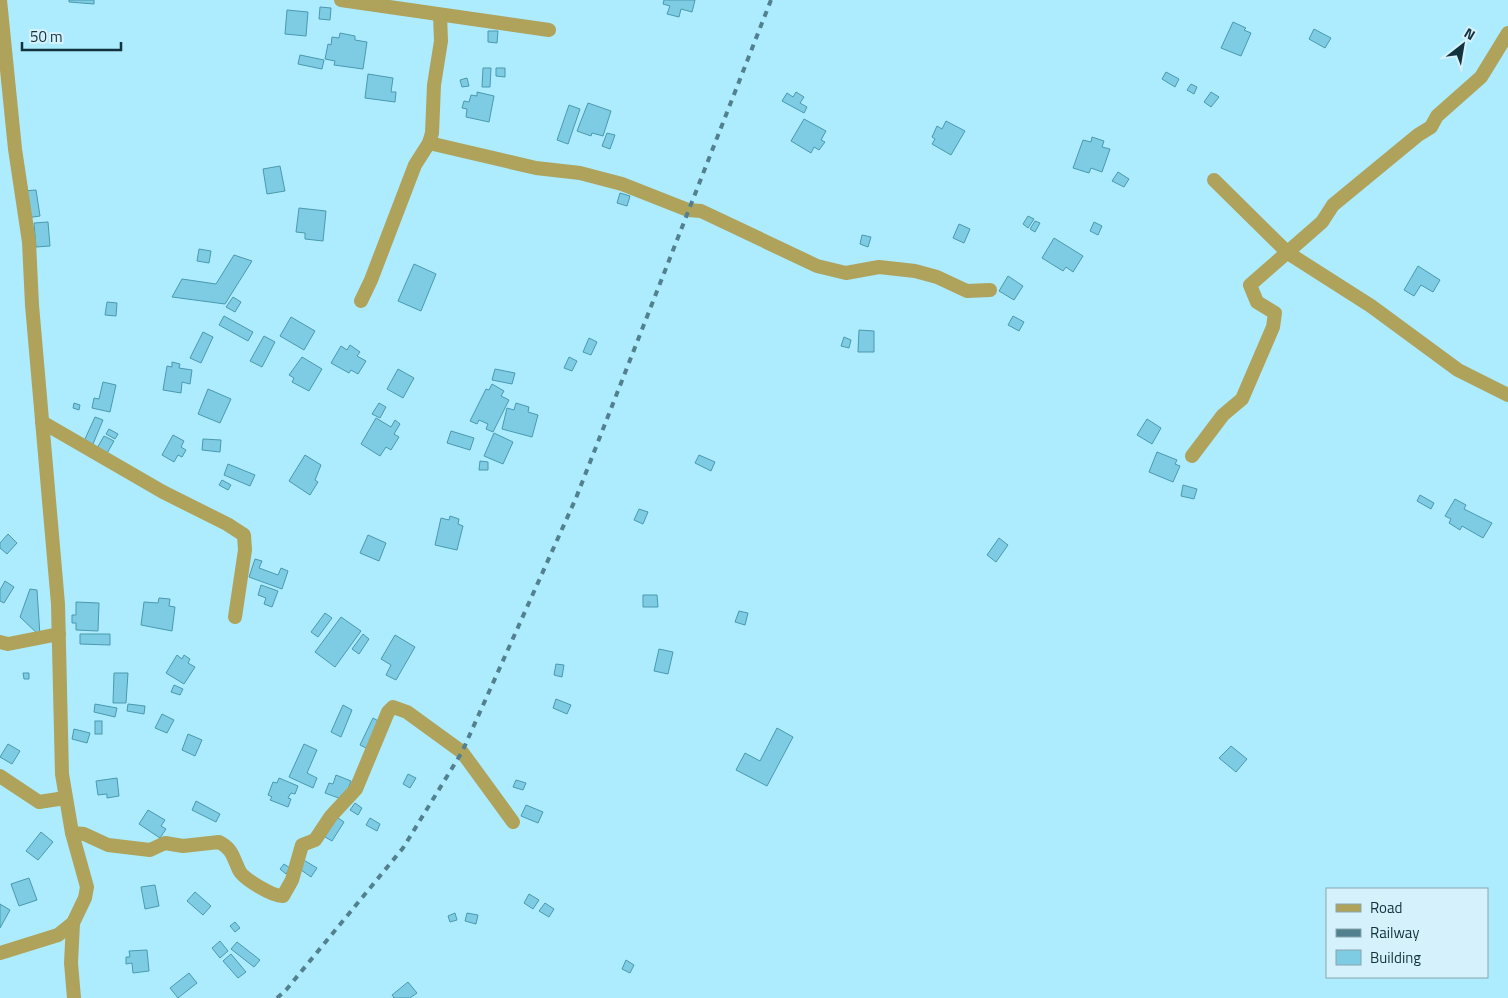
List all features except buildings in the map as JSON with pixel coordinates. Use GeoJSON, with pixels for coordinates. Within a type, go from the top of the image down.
{"type":"FeatureCollection","features":[{"type":"Feature","properties":{"kind":"street"},"geometry":{"type":"LineString","coordinates":[[0,0],[13,131],[29,242],[32,306],[59,634],[64,798],[87,887],[86,898],[73,923],[58,935],[0,953]]}},
{"type":"Feature","properties":{"kind":"street"},"geometry":{"type":"LineString","coordinates":[[341,0],[548,30]]}},
{"type":"Feature","properties":{"kind":"street"},"geometry":{"type":"LineString","coordinates":[[360,301],[371,280],[415,165],[429,143],[432,133],[434,85],[441,41],[440,15]]}},
{"type":"Feature","properties":{"kind":"street"},"geometry":{"type":"LineString","coordinates":[[1192,456],[1223,415],[1242,399],[1273,327],[1275,313],[1257,302],[1250,285],[1322,222],[1334,205],[1418,135],[1431,127],[1436,116],[1481,77],[1508,32]]}},
{"type":"Feature","properties":{"kind":"street"},"geometry":{"type":"LineString","coordinates":[[429,143],[536,168],[580,173],[622,184],[688,210],[702,211],[817,266],[846,273],[879,267],[915,271],[937,277],[967,291],[990,290]]}},
{"type":"Feature","properties":{"kind":"street"},"geometry":{"type":"LineString","coordinates":[[1214,180],[1288,253],[1371,306],[1458,370],[1508,395]]}},
{"type":"Feature","properties":{"kind":"street"},"geometry":{"type":"LineString","coordinates":[[42,422],[163,492],[227,524],[244,535],[245,550],[235,617]]}},
{"type":"Feature","properties":{"kind":"street"},"geometry":{"type":"LineString","coordinates":[[0,642],[8,644],[59,634]]}},
{"type":"Feature","properties":{"kind":"street"},"geometry":{"type":"LineString","coordinates":[[72,834],[84,834],[108,845],[150,850],[165,843],[183,846],[220,842],[231,850],[239,872],[276,896],[283,896],[292,880],[302,845],[315,840],[331,816],[356,788],[388,712],[393,707],[407,712],[462,752],[513,822]]}},
{"type":"Feature","properties":{"kind":"street"},"geometry":{"type":"LineString","coordinates":[[0,776],[39,802],[64,798]]}},
{"type":"Feature","properties":{"kind":"street"},"geometry":{"type":"LineString","coordinates":[[73,923],[71,963],[74,998]]}},
{"type":"Feature","properties":{"kind":"railway"},"geometry":{"type":"LineString","coordinates":[[277,998],[286,990],[403,848],[462,752],[576,498],[771,0]]}}]}
